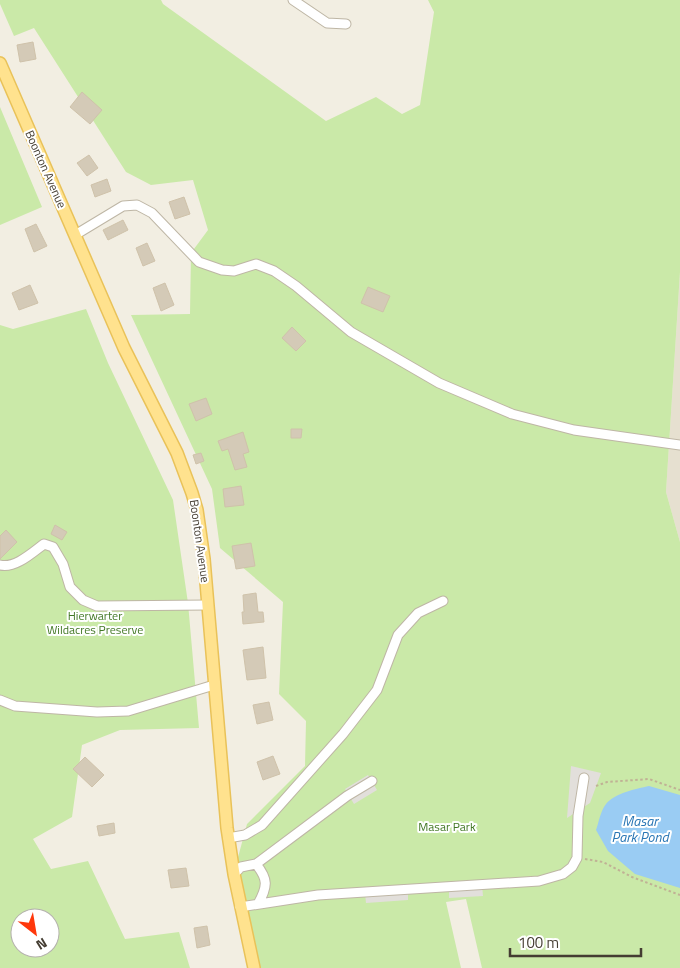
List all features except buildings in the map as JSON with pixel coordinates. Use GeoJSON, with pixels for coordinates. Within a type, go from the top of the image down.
{"type":"FeatureCollection","features":[{"type":"Feature","properties":{"kind":"main road","name":"Boonton Avenue"},"geometry":{"type":"LineString","coordinates":[[0,63],[124,348],[186,476],[197,510],[204,559],[221,776],[228,838],[236,868],[240,907],[254,968]]}},
{"type":"Feature","properties":{"kind":"street"},"geometry":{"type":"LineString","coordinates":[[293,0],[327,23],[346,24]]}},
{"type":"Feature","properties":{"kind":"street"},"geometry":{"type":"LineString","coordinates":[[75,235],[123,206],[137,205],[152,214],[199,262],[222,270],[234,270],[256,264],[274,271],[296,286],[350,332],[439,383],[512,414],[574,430],[680,446]]}},
{"type":"Feature","properties":{"kind":"street"},"geometry":{"type":"LineString","coordinates":[[0,565],[4,566],[20,561],[44,544],[54,547],[63,564],[70,587],[83,600],[97,606],[208,605]]}},
{"type":"Feature","properties":{"kind":"street"},"geometry":{"type":"LineString","coordinates":[[228,838],[245,835],[262,825],[343,734],[377,690],[398,636],[418,613],[443,601]]}},
{"type":"Feature","properties":{"kind":"street"},"geometry":{"type":"LineString","coordinates":[[0,700],[15,706],[98,712],[128,711],[214,686]]}},
{"type":"Feature","properties":{"kind":"street"},"geometry":{"type":"LineString","coordinates":[[240,907],[318,895],[539,882],[564,874],[578,858],[578,816],[584,778]]}},
{"type":"Feature","properties":{"kind":"street"},"geometry":{"type":"LineString","coordinates":[[236,868],[256,864],[347,796],[372,781]]}},
{"type":"Feature","properties":{"kind":"street"},"geometry":{"type":"LineString","coordinates":[[256,864],[264,874],[265,892],[258,904]]}},
{"type":"Feature","properties":{"kind":"path"},"geometry":{"type":"LineString","coordinates":[[596,786],[607,782],[649,779],[680,790]]}},
{"type":"Feature","properties":{"kind":"path"},"geometry":{"type":"LineString","coordinates":[[578,858],[603,862],[632,877],[680,895]]}},
{"type":"Feature","properties":{"kind":"shaded area"},"geometry":{"type":"Polygon","coordinates":[[[680,272],[680,542],[666,492],[680,272]]]}},
{"type":"Feature","properties":{"kind":"shaded area"},"geometry":{"type":"Polygon","coordinates":[[[571,766],[601,773],[590,803],[567,818],[571,766]]]}},
{"type":"Feature","properties":{"kind":"shaded area"},"geometry":{"type":"Polygon","coordinates":[[[368,775],[377,790],[354,804],[345,789],[368,775]]]}},
{"type":"Feature","properties":{"kind":"shaded area"},"geometry":{"type":"Polygon","coordinates":[[[482,885],[483,896],[449,898],[449,888],[482,885]]]}},
{"type":"Feature","properties":{"kind":"shaded area"},"geometry":{"type":"Polygon","coordinates":[[[408,890],[408,900],[366,903],[365,893],[408,890]]]}},
{"type":"Feature","properties":{"kind":"green space","name":"Masar Park"},"geometry":{"type":"Polygon","coordinates":[[[0,0],[161,0],[163,4],[326,121],[376,97],[402,114],[420,105],[434,12],[428,0],[680,0],[680,272],[666,492],[680,542],[680,968],[482,968],[466,899],[446,902],[461,968],[260,968],[237,861],[247,824],[305,766],[306,721],[279,694],[283,602],[220,548],[212,489],[131,315],[190,314],[191,253],[208,230],[193,180],[151,185],[126,172],[34,28],[14,36],[0,0]]]}},
{"type":"Feature","properties":{"kind":"green space"},"geometry":{"type":"Polygon","coordinates":[[[0,107],[42,207],[0,225],[0,107]]]}},
{"type":"Feature","properties":{"kind":"green space","name":"Hierwarter Wildacres Preserve"},"geometry":{"type":"Polygon","coordinates":[[[86,309],[108,363],[173,500],[188,603],[199,728],[120,730],[82,745],[72,817],[33,839],[51,869],[88,861],[125,939],[179,932],[190,968],[0,968],[0,325],[13,329],[86,309]]]}},
{"type":"Feature","properties":{"kind":"water","name":"Masar Park Pond"},"geometry":{"type":"Polygon","coordinates":[[[649,786],[680,795],[680,888],[635,874],[608,851],[596,830],[602,810],[610,800],[626,792],[649,786]]]}}]}
